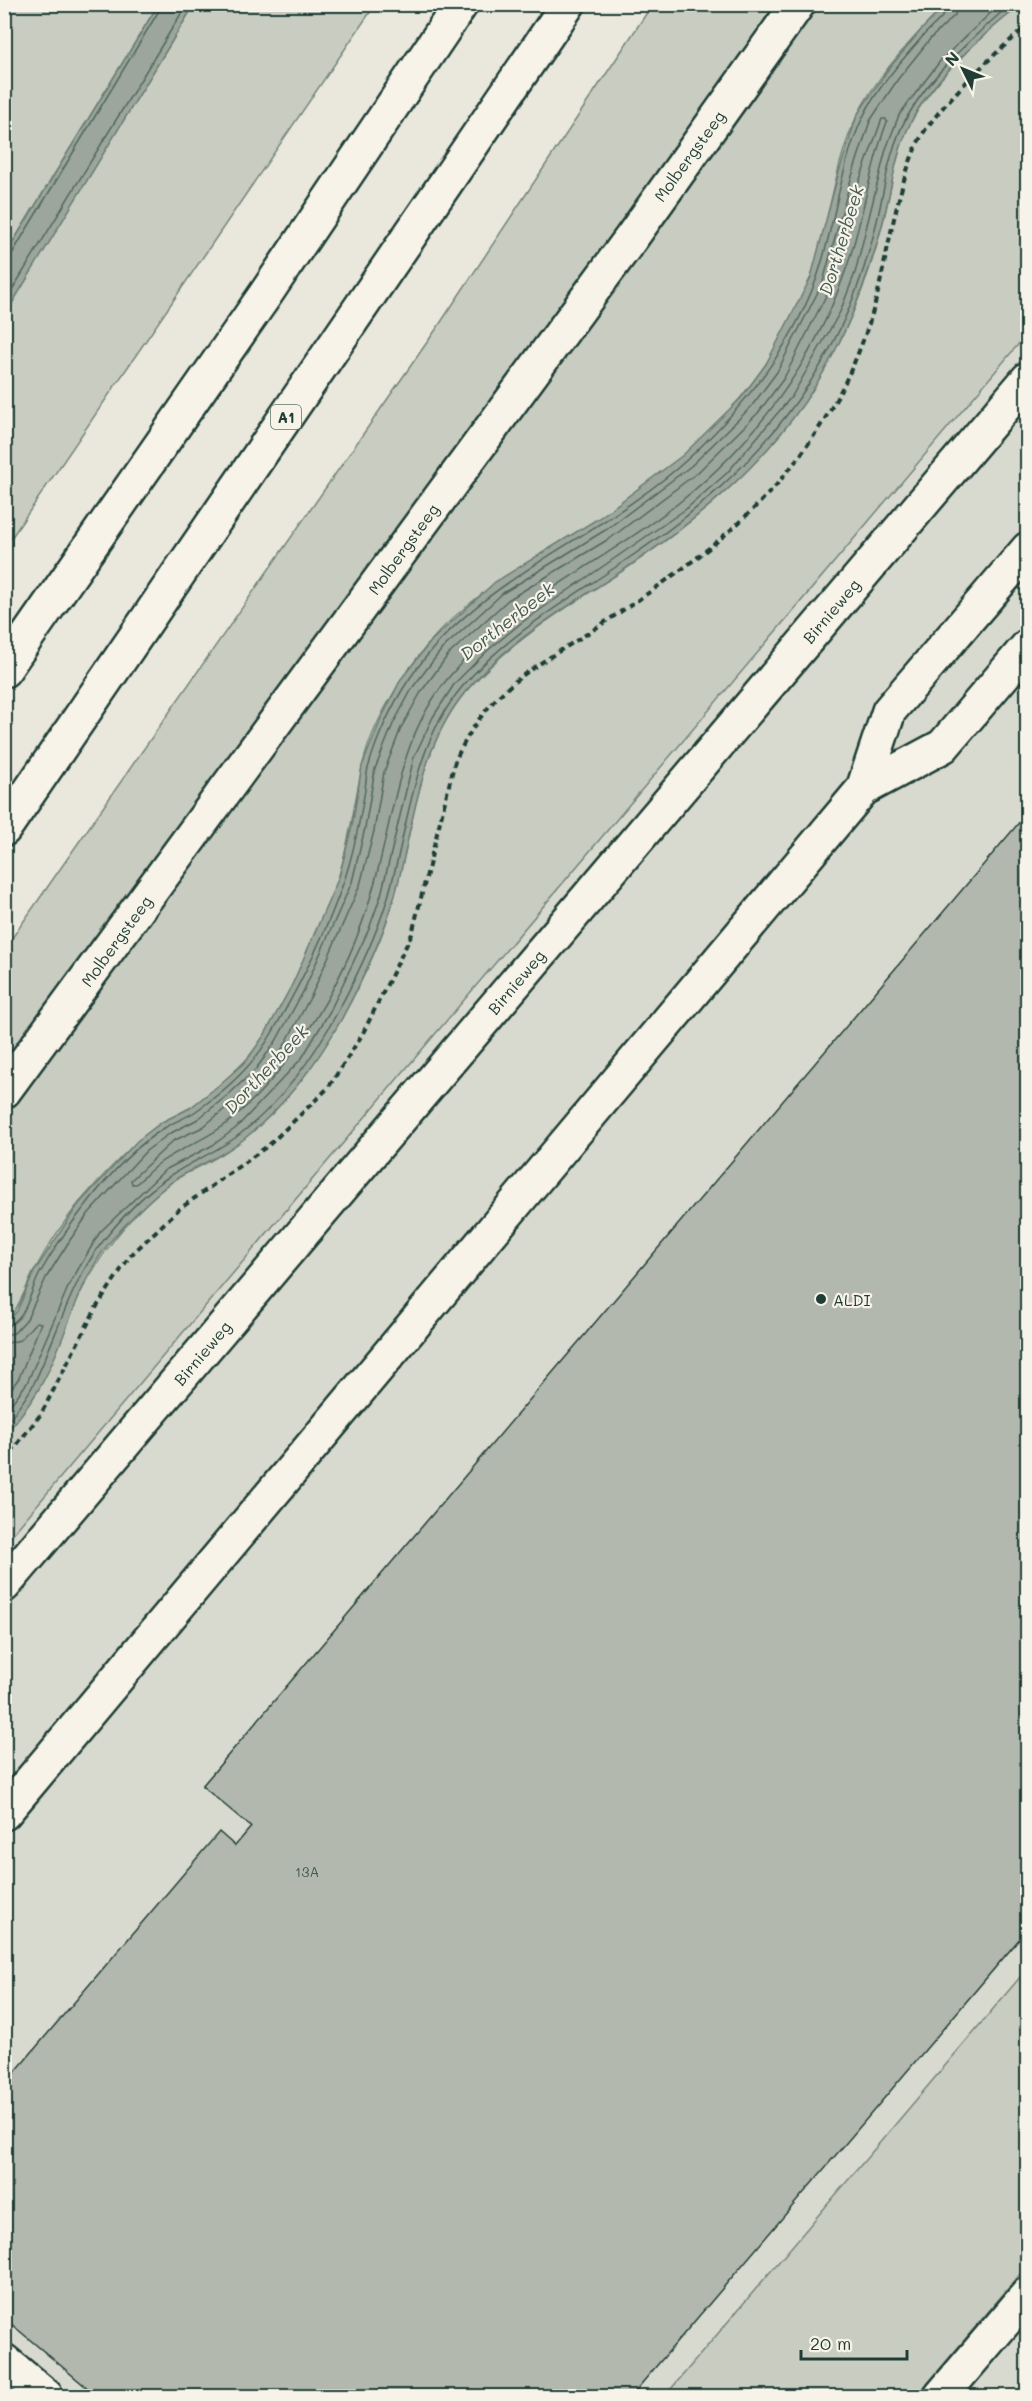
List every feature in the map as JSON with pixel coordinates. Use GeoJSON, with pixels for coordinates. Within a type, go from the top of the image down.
{"type":"FeatureCollection","features":[{"type":"Feature","properties":{"kind":"main road"},"geometry":{"type":"LineString","coordinates":[[4,670],[265,295],[461,4]]}},
{"type":"Feature","properties":{"kind":"main road","name":"A1"},"geometry":{"type":"LineString","coordinates":[[4,829],[568,4]]}},
{"type":"Feature","properties":{"kind":"main road","name":"Molbergsteeg"},"geometry":{"type":"LineString","coordinates":[[4,1091],[625,246],[798,4]]}},
{"type":"Feature","properties":{"kind":"main road","name":"Birnieweg"},"geometry":{"type":"LineString","coordinates":[[4,1585],[1017,412],[1028,379]]}},
{"type":"Feature","properties":{"kind":"main road"},"geometry":{"type":"LineString","coordinates":[[4,1814],[863,789],[889,711],[1028,549]]}},
{"type":"Feature","properties":{"kind":"main road"},"geometry":{"type":"LineString","coordinates":[[863,789],[943,746],[1028,646]]}},
{"type":"Feature","properties":{"kind":"main road"},"geometry":{"type":"LineString","coordinates":[[941,2397],[1028,2294]]}},
{"type":"Feature","properties":{"kind":"main road"},"geometry":{"type":"LineString","coordinates":[[4,2361],[46,2397]]}},
{"type":"Feature","properties":{"kind":"path"},"geometry":{"type":"LineString","coordinates":[[4,1461],[41,1414],[96,1308],[130,1256],[178,1210],[269,1145],[328,1088],[362,1035],[412,934],[454,761],[467,734],[494,698],[537,663],[595,628],[693,561],[725,534],[778,483],[829,415],[857,359],[877,297],[913,156],[926,129],[996,52],[1028,25]]}},
{"type":"Feature","properties":{"kind":"shaded area"},"geometry":{"type":"Polygon","coordinates":[[[4,5],[158,5],[5,255],[4,255],[4,5]]]}},
{"type":"Feature","properties":{"kind":"shaded area"},"geometry":{"type":"Polygon","coordinates":[[[194,5],[375,5],[5,547],[4,315],[194,5]]]}},
{"type":"Feature","properties":{"kind":"shaded area"},"geometry":{"type":"Polygon","coordinates":[[[652,5],[782,5],[5,1066],[5,948],[437,328],[652,5]]]}},
{"type":"Feature","properties":{"kind":"shaded area"},"geometry":{"type":"Polygon","coordinates":[[[817,5],[946,5],[885,71],[857,116],[842,155],[811,277],[796,312],[771,357],[729,411],[667,470],[621,504],[509,575],[446,624],[429,643],[388,702],[372,735],[362,768],[346,849],[335,889],[306,957],[265,1034],[244,1062],[217,1088],[202,1100],[146,1134],[97,1183],[54,1237],[5,1324],[4,1113],[817,5]]]}},
{"type":"Feature","properties":{"kind":"shaded area"},"geometry":{"type":"Polygon","coordinates":[[[1021,5],[1027,5],[1027,334],[5,1543],[4,1440],[11,1426],[42,1383],[84,1286],[108,1248],[137,1213],[172,1182],[222,1154],[258,1127],[290,1094],[331,1037],[365,973],[385,926],[428,760],[452,710],[487,670],[525,637],[630,566],[702,512],[746,471],[786,426],[830,361],[851,317],[876,249],[900,149],[919,107],[959,59],[1021,5]]]}},
{"type":"Feature","properties":{"kind":"shaded area"},"geometry":{"type":"Polygon","coordinates":[[[1027,304],[1027,2396],[5,2396],[5,1516],[1027,304]]]}},
{"type":"Feature","properties":{"kind":"shaded area"},"geometry":{"type":"Polygon","coordinates":[[[1027,1969],[1027,2266],[917,2396],[665,2396],[1027,1969]]]}},
{"type":"Feature","properties":{"kind":"water"},"geometry":{"type":"Polygon","coordinates":[[[158,5],[194,5],[5,315],[5,255],[158,5]]]}},
{"type":"Feature","properties":{"kind":"water","name":"Dortherbeek"},"geometry":{"type":"Polygon","coordinates":[[[946,5],[1021,5],[959,59],[919,107],[900,149],[881,229],[859,297],[840,341],[804,403],[767,450],[703,511],[632,564],[523,637],[466,691],[437,738],[427,763],[390,911],[364,975],[331,1037],[310,1069],[286,1099],[259,1126],[236,1145],[165,1187],[114,1237],[90,1273],[80,1293],[56,1353],[37,1392],[5,1435],[5,1324],[17,1311],[34,1272],[78,1205],[137,1141],[162,1122],[190,1108],[219,1085],[247,1060],[265,1034],[292,985],[339,877],[352,826],[362,766],[381,719],[401,679],[432,640],[495,582],[599,518],[683,455],[741,398],[766,364],[811,277],[838,175],[857,115],[887,71],[921,30],[946,5]]]}},
{"type":"Feature","properties":{"kind":"building","name":"ALDI"},"geometry":{"type":"Polygon","coordinates":[[[1028,812],[1028,1929],[631,2396],[97,2396],[4,2318],[4,2085],[219,1832],[235,1846],[251,1827],[202,1786],[1028,812]]]}},
{"type":"Feature","properties":{"kind":"place","name":"ALDI"},"geometry":{"type":"Point","coordinates":[821,1299]}}]}
